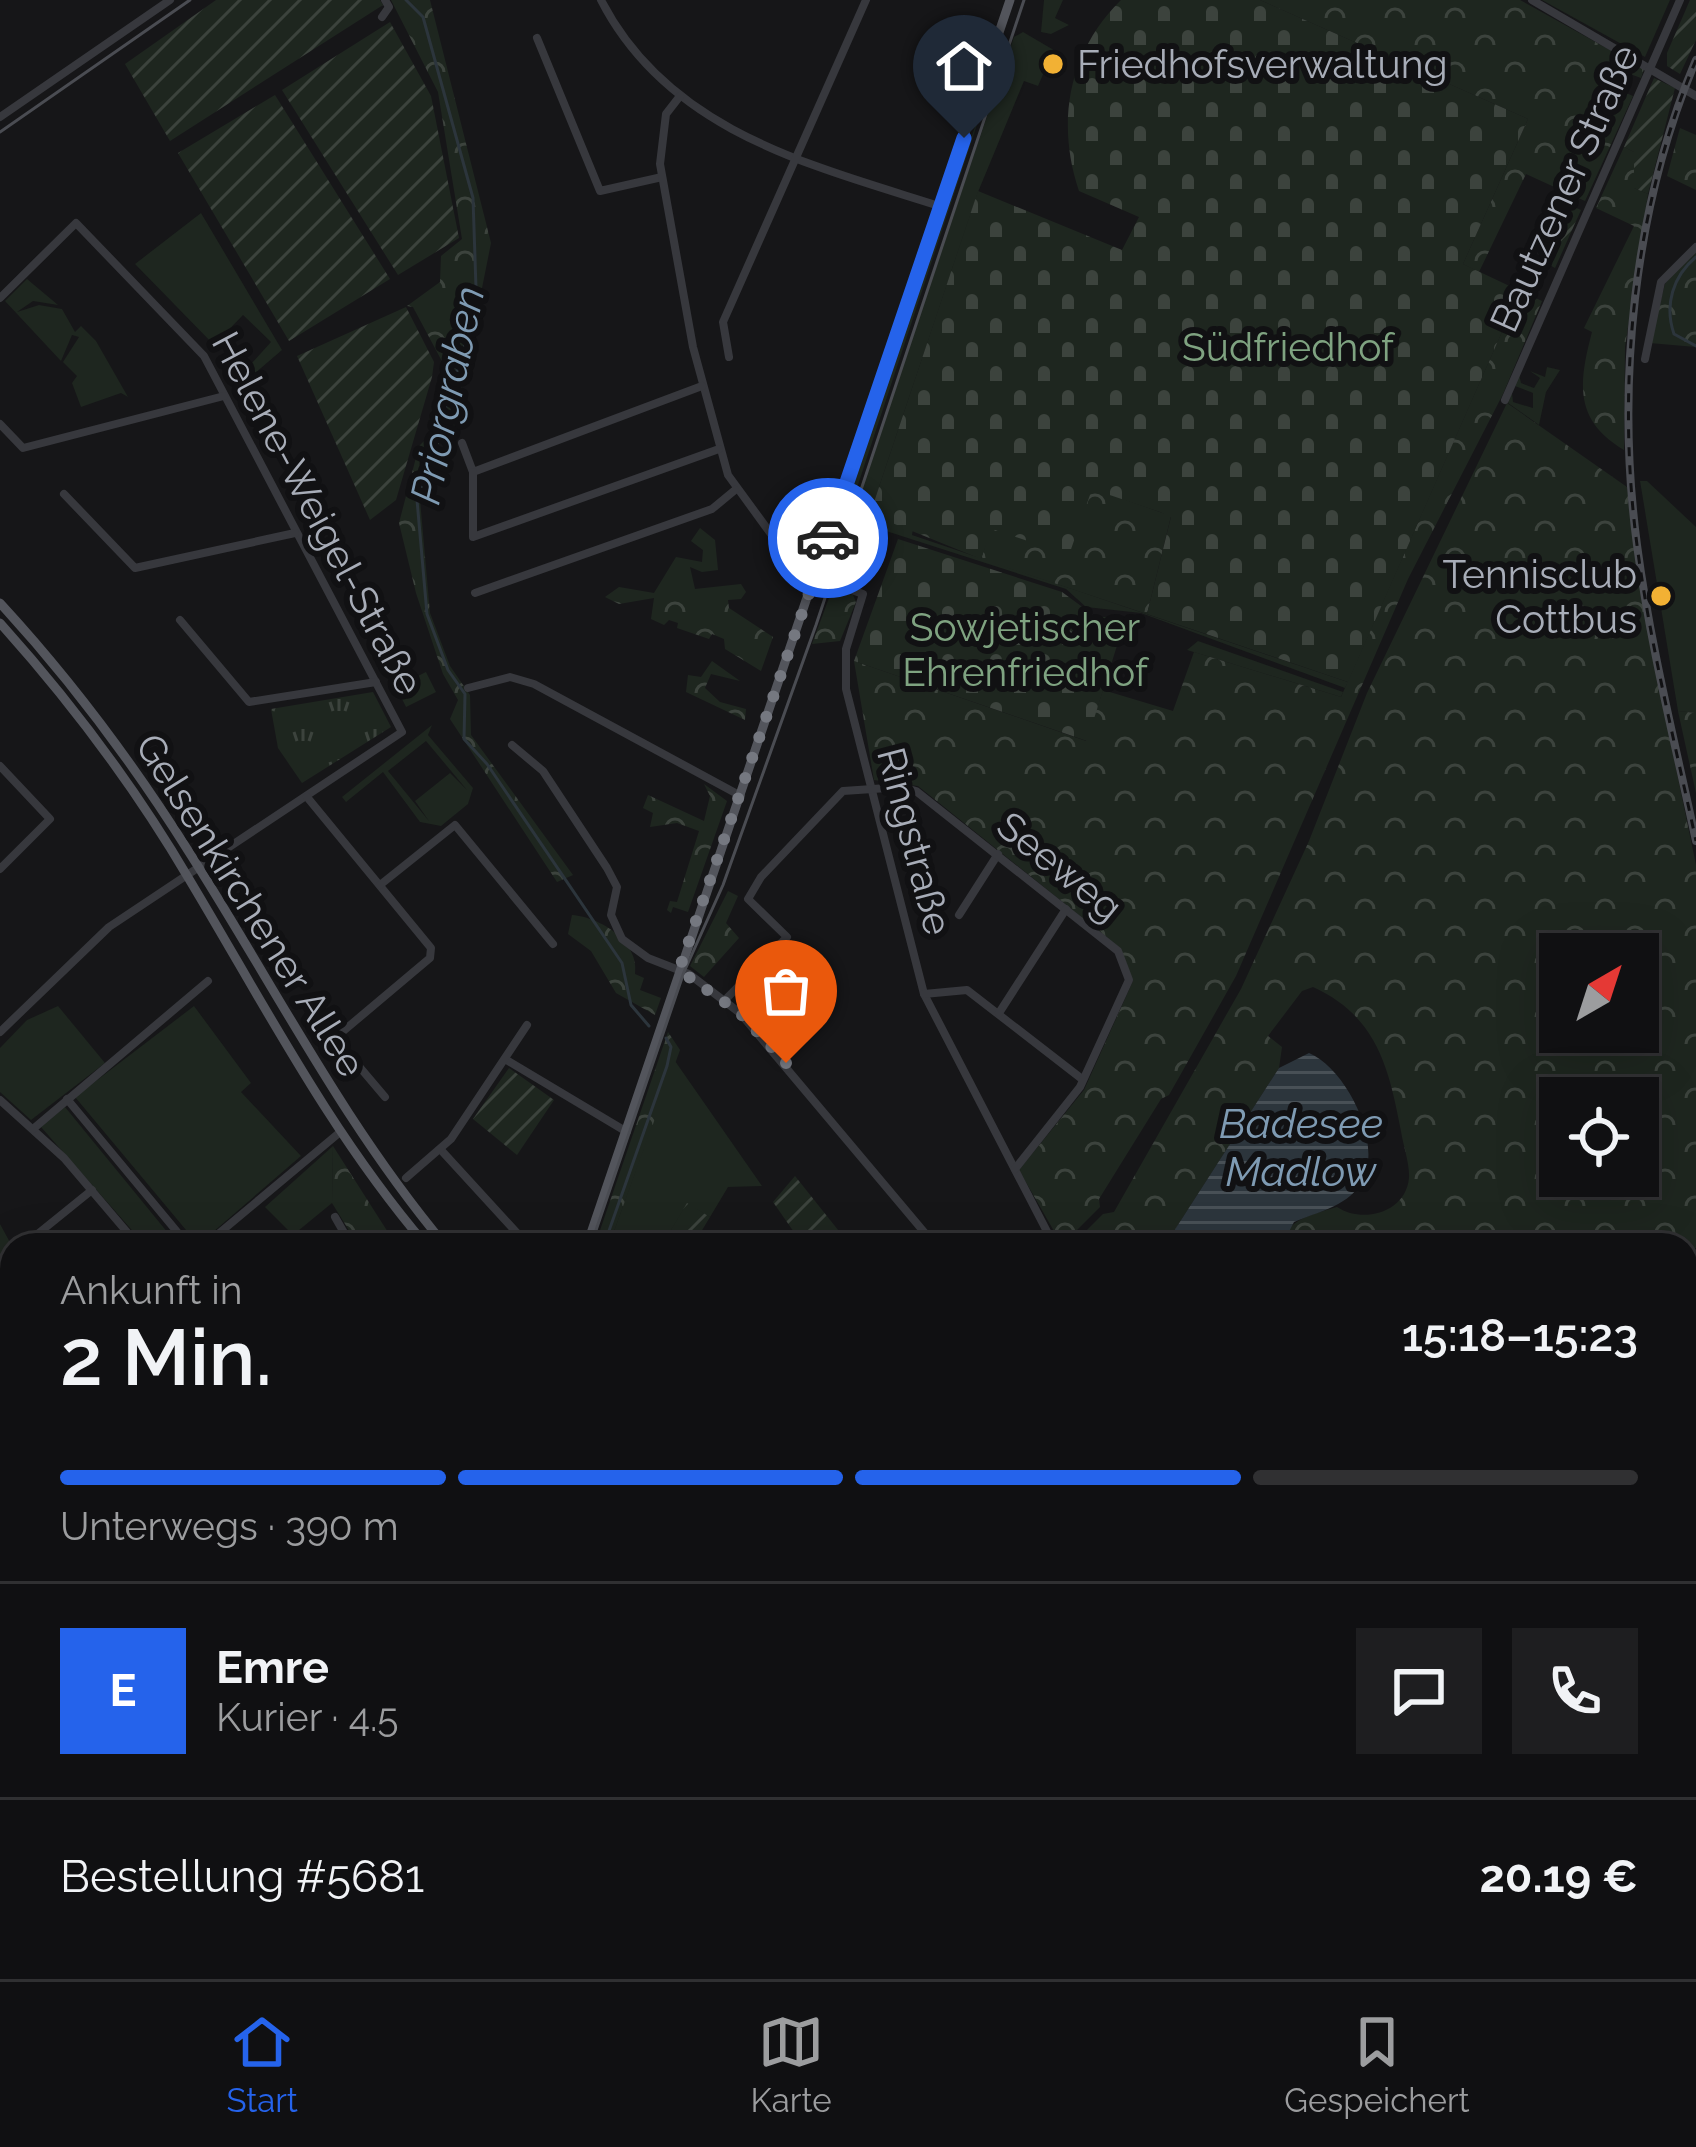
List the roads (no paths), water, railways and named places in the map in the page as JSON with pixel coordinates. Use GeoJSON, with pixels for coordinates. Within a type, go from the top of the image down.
{"type":"FeatureCollection","features":[{"type":"Feature","properties":{"kind":"main road"},"geometry":{"type":"LineString","coordinates":[[591,1233],[1010,0]]}},
{"type":"Feature","properties":{"kind":"main road","name":"Gelsenkirchener Allee"},"geometry":{"type":"LineString","coordinates":[[0,603],[108,731],[199,867],[343,1111],[436,1233]]}},
{"type":"Feature","properties":{"kind":"main road","name":"Gelsenkirchener Allee"},"geometry":{"type":"LineString","coordinates":[[0,622],[98,740],[187,874],[339,1133],[418,1233]]}},
{"type":"Feature","properties":{"kind":"street"},"geometry":{"type":"LineString","coordinates":[[0,118],[170,0]]}},
{"type":"Feature","properties":{"kind":"street"},"geometry":{"type":"LineString","coordinates":[[382,17],[388,7],[385,0]]}},
{"type":"Feature","properties":{"kind":"street"},"geometry":{"type":"LineString","coordinates":[[601,0],[634,55],[677,94],[795,162],[940,206]]}},
{"type":"Feature","properties":{"kind":"street"},"geometry":{"type":"LineString","coordinates":[[729,357],[723,322],[866,0]]}},
{"type":"Feature","properties":{"kind":"street"},"geometry":{"type":"LineString","coordinates":[[1532,0],[1696,96]]}},
{"type":"Feature","properties":{"kind":"street","name":"Bautzener Straße"},"geometry":{"type":"LineString","coordinates":[[1505,400],[1679,0]]}},
{"type":"Feature","properties":{"kind":"street"},"geometry":{"type":"LineString","coordinates":[[537,38],[600,191],[662,177]]}},
{"type":"Feature","properties":{"kind":"street","name":"Ringstraße"},"geometry":{"type":"LineString","coordinates":[[677,94],[661,135],[662,177],[702,386],[719,449],[735,490],[798,571],[863,594],[845,661],[866,785],[924,994],[1048,1233]]}},
{"type":"Feature","properties":{"kind":"street","name":"Helene-Weigel-Straße"},"geometry":{"type":"LineString","coordinates":[[0,298],[76,223],[195,341],[402,732],[307,797]]}},
{"type":"Feature","properties":{"kind":"street"},"geometry":{"type":"LineString","coordinates":[[1645,359],[1661,282],[1696,247]]}},
{"type":"Feature","properties":{"kind":"street"},"geometry":{"type":"LineString","coordinates":[[473,472],[702,386]]}},
{"type":"Feature","properties":{"kind":"street"},"geometry":{"type":"LineString","coordinates":[[0,424],[23,448],[224,396]]}},
{"type":"Feature","properties":{"kind":"street"},"geometry":{"type":"LineString","coordinates":[[462,443],[473,472],[473,537],[719,449]]}},
{"type":"Feature","properties":{"kind":"street"},"geometry":{"type":"LineString","coordinates":[[475,593],[712,509],[735,490]]}},
{"type":"Feature","properties":{"kind":"street"},"geometry":{"type":"LineString","coordinates":[[64,494],[135,568],[295,533]]}},
{"type":"Feature","properties":{"kind":"street"},"geometry":{"type":"LineString","coordinates":[[180,620],[249,702],[376,682]]}},
{"type":"Feature","properties":{"kind":"street"},"geometry":{"type":"LineString","coordinates":[[468,688],[510,677],[534,684],[741,796]]}},
{"type":"Feature","properties":{"kind":"street"},"geometry":{"type":"LineString","coordinates":[[512,746],[543,771],[608,868],[616,887],[611,915],[622,939],[725,1000],[790,1067],[925,1233]]}},
{"type":"Feature","properties":{"kind":"street"},"geometry":{"type":"LineString","coordinates":[[0,766],[50,818],[0,869]]}},
{"type":"Feature","properties":{"kind":"street"},"geometry":{"type":"LineString","coordinates":[[725,1000],[788,937],[748,899],[761,877],[843,791],[866,785]]}},
{"type":"Feature","properties":{"kind":"street","name":"Seeweg"},"geometry":{"type":"LineString","coordinates":[[866,785],[916,791],[1118,951],[1128,970],[1129,980],[1082,1079],[1015,1168]]}},
{"type":"Feature","properties":{"kind":"street"},"geometry":{"type":"LineString","coordinates":[[0,1032],[98,935],[307,797],[433,955],[335,1038],[385,1097]]}},
{"type":"Feature","properties":{"kind":"street"},"geometry":{"type":"LineString","coordinates":[[380,886],[454,825],[553,944]]}},
{"type":"Feature","properties":{"kind":"street"},"geometry":{"type":"LineString","coordinates":[[959,915],[998,854]]}},
{"type":"Feature","properties":{"kind":"street"},"geometry":{"type":"LineString","coordinates":[[999,1013],[1066,909]]}},
{"type":"Feature","properties":{"kind":"street"},"geometry":{"type":"LineString","coordinates":[[33,1129],[208,981]]}},
{"type":"Feature","properties":{"kind":"street"},"geometry":{"type":"LineString","coordinates":[[924,994],[956,988],[999,1013],[1082,1079]]}},
{"type":"Feature","properties":{"kind":"street"},"geometry":{"type":"LineString","coordinates":[[406,1178],[441,1150],[527,1025]]}},
{"type":"Feature","properties":{"kind":"street"},"geometry":{"type":"LineString","coordinates":[[505,1058],[627,1132]]}},
{"type":"Feature","properties":{"kind":"street"},"geometry":{"type":"LineString","coordinates":[[68,1099],[178,1233]]}},
{"type":"Feature","properties":{"kind":"street"},"geometry":{"type":"LineString","coordinates":[[0,1100],[92,1190],[128,1233]]}},
{"type":"Feature","properties":{"kind":"street"},"geometry":{"type":"LineString","coordinates":[[219,1233],[339,1133]]}},
{"type":"Feature","properties":{"kind":"street"},"geometry":{"type":"LineString","coordinates":[[441,1150],[515,1233]]}},
{"type":"Feature","properties":{"kind":"street"},"geometry":{"type":"LineString","coordinates":[[40,1233],[92,1190]]}},
{"type":"Feature","properties":{"kind":"street"},"geometry":{"type":"LineString","coordinates":[[335,1217],[344,1233]]}},
{"type":"Feature","properties":{"kind":"water","name":"Badesee Madlow"},"geometry":{"type":"Polygon","coordinates":[[[1309,1053],[1337,1075],[1349,1092],[1368,1151],[1360,1185],[1339,1204],[1294,1222],[1288,1233],[1173,1233],[1279,1068],[1309,1053]]]}},
{"type":"Feature","properties":{"kind":"waterway","name":"Priorgraben"},"geometry":{"type":"LineString","coordinates":[[406,0],[423,17],[473,198],[476,288],[464,348],[417,500],[427,614],[448,670],[465,694],[464,739],[487,764],[622,963],[631,1005],[649,1026]]}},
{"type":"Feature","properties":{"kind":"waterway"},"geometry":{"type":"LineString","coordinates":[[1696,257],[1676,282],[1670,312],[1674,334],[1696,346]]}},
{"type":"Feature","properties":{"kind":"waterway","name":"Priorgraben"},"geometry":{"type":"LineString","coordinates":[[608,1233],[667,1066],[671,1047],[666,1038]]}},
{"type":"Feature","properties":{"kind":"tram line"},"geometry":{"type":"LineString","coordinates":[[0,132],[190,0]]}},
{"type":"Feature","properties":{"kind":"tram line"},"geometry":{"type":"LineString","coordinates":[[595,1233],[684,972],[723,885],[816,625],[1024,0]]}},
{"type":"Feature","properties":{"kind":"railway"},"geometry":{"type":"LineString","coordinates":[[1696,60],[1657,176],[1644,237],[1635,298],[1628,423],[1642,582],[1696,841]]}},
{"type":"Feature","properties":{"kind":"place","name":"Friedhofsverwaltung"},"geometry":{"type":"Point","coordinates":[1053,64]}},
{"type":"Feature","properties":{"kind":"place","name":"Tennisclub Cottbus"},"geometry":{"type":"Point","coordinates":[1661,596]}},
{"type":"Feature","properties":{"kind":"park label","name":"Südfriedhof"},"geometry":{"type":"Point","coordinates":[1288,347]}},
{"type":"Feature","properties":{"kind":"park label","name":"Sowjetischer Ehrenfriedhof"},"geometry":{"type":"Point","coordinates":[1025,650]}}]}
